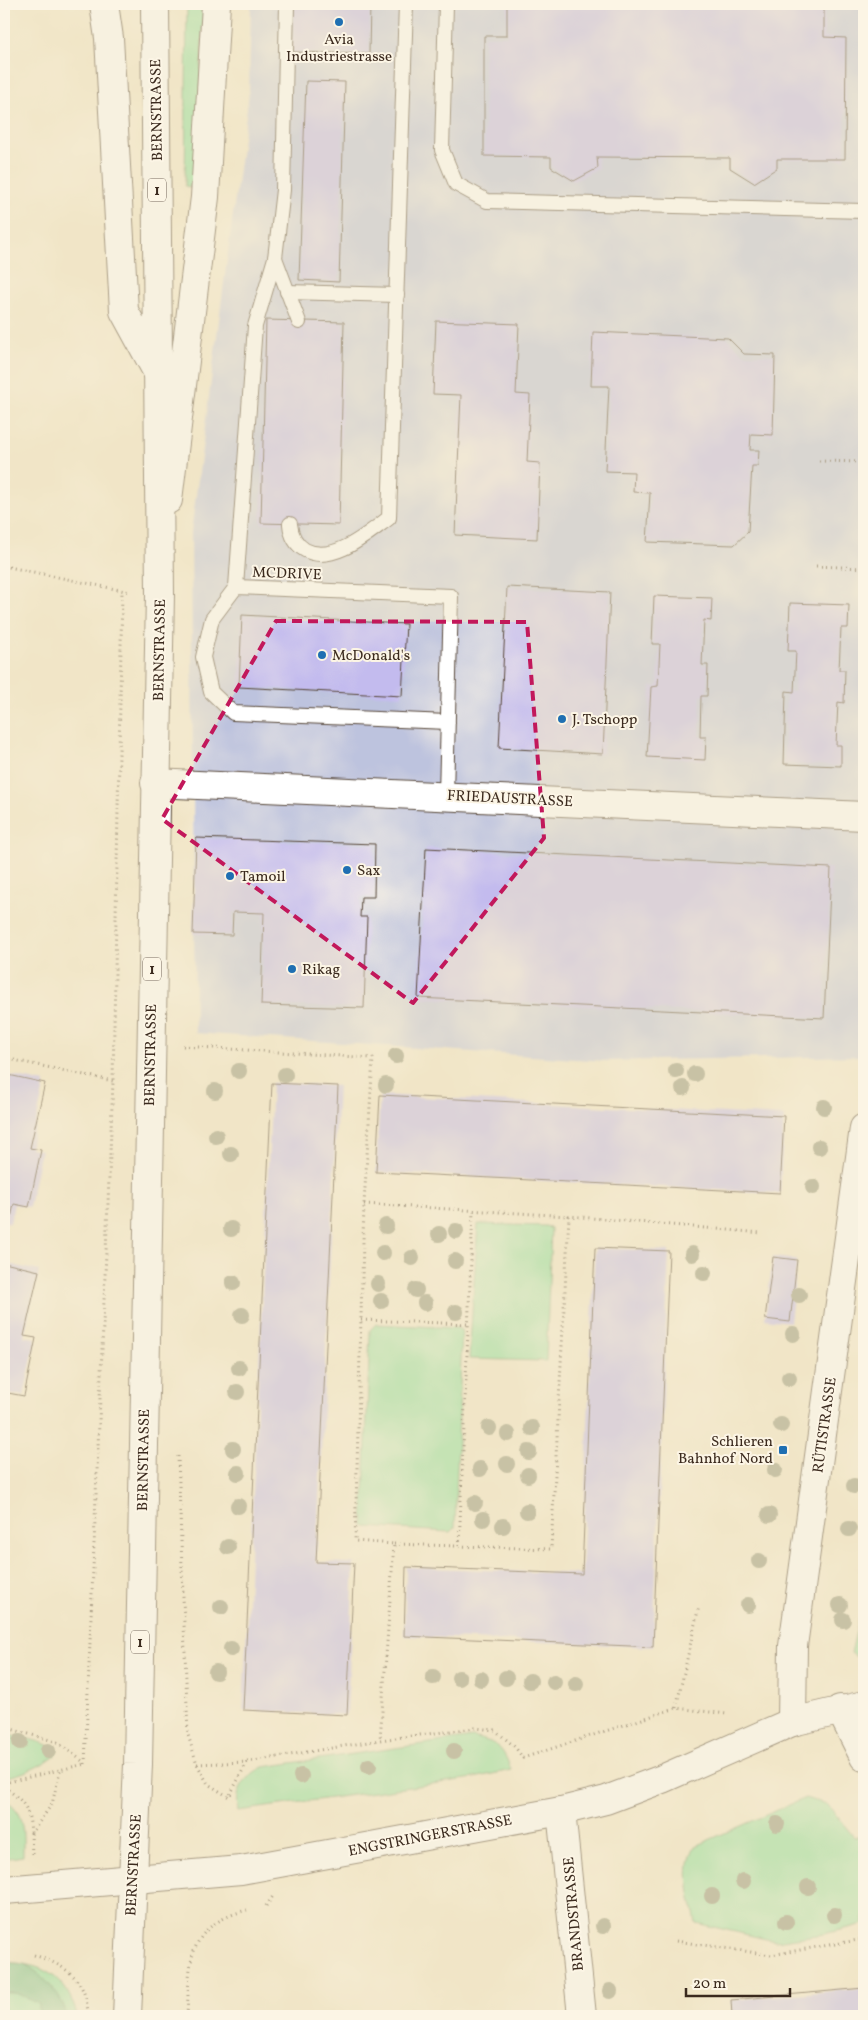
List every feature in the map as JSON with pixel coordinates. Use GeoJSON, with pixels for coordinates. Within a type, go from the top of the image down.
{"type":"FeatureCollection","features":[{"type":"Feature","properties":{"kind":"main road"},"geometry":{"type":"LineString","coordinates":[[104,4],[109,38],[124,311],[160,377]]}},
{"type":"Feature","properties":{"kind":"main road","name":"BERNSTRASSE"},"geometry":{"type":"LineString","coordinates":[[127,2016],[138,1764],[160,594],[160,377],[155,4]]}},
{"type":"Feature","properties":{"kind":"main road"},"geometry":{"type":"LineString","coordinates":[[160,558],[205,197],[216,4]]}},
{"type":"Feature","properties":{"kind":"main road","name":"FRIEDAUSTRASSE"},"geometry":{"type":"LineString","coordinates":[[155,783],[446,795],[864,816]]}},
{"type":"Feature","properties":{"kind":"main road","name":"RÜTISTRASSE"},"geometry":{"type":"LineString","coordinates":[[792,1722],[793,1646],[864,1128]]}},
{"type":"Feature","properties":{"kind":"main road","name":"ENGSTRINGERSTRASSE"},"geometry":{"type":"LineString","coordinates":[[4,1890],[241,1870],[561,1811],[606,1800],[662,1779],[792,1722],[852,1707],[864,1757]]}},
{"type":"Feature","properties":{"kind":"main road","name":"BRANDSTRASSE"},"geometry":{"type":"LineString","coordinates":[[561,1811],[582,2016]]}},
{"type":"Feature","properties":{"kind":"lane"},"geometry":{"type":"LineString","coordinates":[[236,587],[255,326],[275,258],[283,190],[287,4]]}},
{"type":"Feature","properties":{"kind":"lane"},"geometry":{"type":"LineString","coordinates":[[290,524],[291,532],[299,546],[314,555],[334,551],[356,542],[389,518],[406,4]]}},
{"type":"Feature","properties":{"kind":"lane"},"geometry":{"type":"LineString","coordinates":[[446,4],[442,150],[456,184],[487,201],[864,211]]}},
{"type":"Feature","properties":{"kind":"lane"},"geometry":{"type":"LineString","coordinates":[[275,258],[299,322]]}},
{"type":"Feature","properties":{"kind":"lane"},"geometry":{"type":"LineString","coordinates":[[288,292],[396,295]]}},
{"type":"Feature","properties":{"kind":"lane","name":"MCDRIVE"},"geometry":{"type":"LineString","coordinates":[[236,587],[451,596],[448,722],[233,712],[211,692],[203,657],[212,619],[236,587]]}},
{"type":"Feature","properties":{"kind":"lane"},"geometry":{"type":"LineString","coordinates":[[446,795],[448,722]]}},
{"type":"Feature","properties":{"kind":"path"},"geometry":{"type":"LineString","coordinates":[[819,461],[864,462]]}},
{"type":"Feature","properties":{"kind":"path"},"geometry":{"type":"LineString","coordinates":[[4,566],[122,591],[160,594]]}},
{"type":"Feature","properties":{"kind":"path"},"geometry":{"type":"LineString","coordinates":[[816,566],[864,568]]}},
{"type":"Feature","properties":{"kind":"path"},"geometry":{"type":"LineString","coordinates":[[85,1764],[114,1081],[122,591]]}},
{"type":"Feature","properties":{"kind":"path"},"geometry":{"type":"LineString","coordinates":[[175,1045],[373,1058],[364,1204],[356,1541],[551,1549],[570,1216]]}},
{"type":"Feature","properties":{"kind":"path"},"geometry":{"type":"LineString","coordinates":[[4,1058],[114,1081]]}},
{"type":"Feature","properties":{"kind":"path"},"geometry":{"type":"LineString","coordinates":[[364,1204],[570,1216],[762,1233]]}},
{"type":"Feature","properties":{"kind":"path"},"geometry":{"type":"LineString","coordinates":[[459,1546],[473,1211]]}},
{"type":"Feature","properties":{"kind":"path"},"geometry":{"type":"LineString","coordinates":[[361,1320],[468,1324]]}},
{"type":"Feature","properties":{"kind":"path"},"geometry":{"type":"LineString","coordinates":[[178,1448],[188,1735],[197,1764],[208,1784],[229,1797],[247,1762]]}},
{"type":"Feature","properties":{"kind":"path"},"geometry":{"type":"LineString","coordinates":[[380,1740],[394,1544]]}},
{"type":"Feature","properties":{"kind":"path"},"geometry":{"type":"LineString","coordinates":[[197,1764],[247,1762],[380,1740],[475,1728],[495,1730],[515,1747],[523,1758],[676,1708],[699,1606]]}},
{"type":"Feature","properties":{"kind":"path"},"geometry":{"type":"LineString","coordinates":[[4,1727],[57,1742],[85,1764]]}},
{"type":"Feature","properties":{"kind":"path"},"geometry":{"type":"LineString","coordinates":[[4,1783],[85,1764]]}},
{"type":"Feature","properties":{"kind":"path"},"geometry":{"type":"LineString","coordinates":[[31,1834],[52,1804],[60,1771]]}},
{"type":"Feature","properties":{"kind":"path"},"geometry":{"type":"LineString","coordinates":[[4,1787],[17,1796],[30,1812],[32,1854]]}},
{"type":"Feature","properties":{"kind":"path"},"geometry":{"type":"LineString","coordinates":[[187,2016],[190,1971],[195,1947],[208,1927],[228,1915],[247,1910]]}},
{"type":"Feature","properties":{"kind":"path"},"geometry":{"type":"LineString","coordinates":[[676,1941],[771,1956],[864,1939]]}},
{"type":"Feature","properties":{"kind":"path"},"geometry":{"type":"LineString","coordinates":[[34,1955],[52,1961],[70,1972],[86,1991],[88,2016]]}},
{"type":"Feature","properties":{"kind":"highlighted area"},"geometry":{"type":"Polygon","coordinates":[[[276,621],[527,622],[544,838],[413,1003],[162,819],[276,621]]]}},
{"type":"Feature","properties":{"kind":"shaded area"},"geometry":{"type":"Polygon","coordinates":[[[251,4],[864,4],[864,1056],[605,1061],[195,1033],[191,533],[249,93],[251,4]]]}},
{"type":"Feature","properties":{"kind":"green space"},"geometry":{"type":"Polygon","coordinates":[[[187,4],[204,4],[195,188],[185,186],[187,4]]]}},
{"type":"Feature","properties":{"kind":"green space"},"geometry":{"type":"Polygon","coordinates":[[[478,1224],[546,1226],[551,1229],[546,1361],[469,1359],[478,1224]]]}},
{"type":"Feature","properties":{"kind":"green space"},"geometry":{"type":"Polygon","coordinates":[[[376,1324],[458,1328],[462,1331],[455,1527],[450,1532],[365,1527],[363,1525],[370,1330],[376,1324]]]}},
{"type":"Feature","properties":{"kind":"green space"},"geometry":{"type":"Polygon","coordinates":[[[860,1614],[864,1621],[864,1662],[851,1653],[860,1614]]]}},
{"type":"Feature","properties":{"kind":"green space"},"geometry":{"type":"Polygon","coordinates":[[[4,1734],[41,1742],[58,1753],[32,1769],[4,1778],[4,1734]]]}},
{"type":"Feature","properties":{"kind":"green space"},"geometry":{"type":"Polygon","coordinates":[[[472,1737],[498,1746],[505,1755],[511,1770],[474,1778],[238,1811],[238,1796],[242,1785],[251,1775],[263,1767],[472,1737]]]}},
{"type":"Feature","properties":{"kind":"green space"},"geometry":{"type":"Polygon","coordinates":[[[805,1798],[827,1804],[854,1837],[864,1836],[864,1924],[824,1934],[775,1941],[696,1923],[688,1874],[691,1855],[695,1846],[805,1798]]]}},
{"type":"Feature","properties":{"kind":"green space"},"geometry":{"type":"Polygon","coordinates":[[[4,1800],[11,1805],[20,1817],[23,1832],[23,1856],[4,1859],[4,1800]]]}},
{"type":"Feature","properties":{"kind":"green space"},"geometry":{"type":"Polygon","coordinates":[[[4,1963],[18,1963],[31,1966],[42,1969],[52,1975],[67,1992],[77,2016],[4,2016],[4,1963]]]}},
{"type":"Feature","properties":{"kind":"green space"},"geometry":{"type":"Polygon","coordinates":[[[4,1963],[26,1965],[40,1975],[57,1994],[67,2016],[39,2016],[39,2004],[16,1993],[4,1993],[4,1963]]]}},
{"type":"Feature","properties":{"kind":"building"},"geometry":{"type":"Polygon","coordinates":[[[294,4],[370,4],[369,54],[292,52],[294,4]]]}},
{"type":"Feature","properties":{"kind":"building"},"geometry":{"type":"Polygon","coordinates":[[[507,4],[824,4],[824,37],[846,38],[845,159],[777,159],[777,168],[754,183],[730,168],[730,158],[597,157],[598,168],[574,181],[551,167],[551,157],[484,156],[484,36],[507,36],[507,4]]]}},
{"type":"Feature","properties":{"kind":"building"},"geometry":{"type":"Polygon","coordinates":[[[306,81],[345,82],[339,282],[299,280],[306,81]]]}},
{"type":"Feature","properties":{"kind":"building"},"geometry":{"type":"Polygon","coordinates":[[[266,320],[344,322],[339,525],[261,523],[266,320]]]}},
{"type":"Feature","properties":{"kind":"building"},"geometry":{"type":"Polygon","coordinates":[[[436,321],[519,324],[516,394],[530,395],[527,462],[540,463],[537,539],[455,535],[461,395],[433,394],[436,321]]]}},
{"type":"Feature","properties":{"kind":"building"},"geometry":{"type":"Polygon","coordinates":[[[593,332],[728,338],[744,354],[775,355],[773,435],[751,434],[750,450],[759,450],[758,466],[752,466],[748,532],[734,545],[647,542],[650,493],[633,492],[634,472],[605,471],[609,386],[591,386],[593,332]]]}},
{"type":"Feature","properties":{"kind":"building"},"geometry":{"type":"Polygon","coordinates":[[[507,587],[610,592],[603,754],[499,748],[507,587]]]}},
{"type":"Feature","properties":{"kind":"building"},"geometry":{"type":"Polygon","coordinates":[[[654,596],[712,598],[711,621],[704,620],[702,665],[708,665],[707,696],[701,696],[700,737],[706,737],[705,760],[647,757],[651,687],[658,686],[660,644],[652,644],[654,596]]]}},
{"type":"Feature","properties":{"kind":"building"},"geometry":{"type":"Polygon","coordinates":[[[790,603],[849,605],[848,628],[841,628],[839,670],[845,670],[844,703],[838,702],[836,745],[841,745],[841,766],[784,764],[786,691],[794,692],[796,651],[788,651],[790,603]]]}},
{"type":"Feature","properties":{"kind":"building","name":"McDonald's"},"geometry":{"type":"Polygon","coordinates":[[[242,615],[406,624],[402,696],[239,687],[242,615]]]}},
{"type":"Feature","properties":{"kind":"building"},"geometry":{"type":"Polygon","coordinates":[[[196,838],[375,844],[374,897],[361,897],[360,917],[367,917],[364,1008],[261,1005],[264,913],[233,912],[232,935],[193,934],[196,838]]]}},
{"type":"Feature","properties":{"kind":"building"},"geometry":{"type":"Polygon","coordinates":[[[426,848],[831,868],[824,1018],[418,998],[426,848]]]}},
{"type":"Feature","properties":{"kind":"building"},"geometry":{"type":"Polygon","coordinates":[[[4,1074],[45,1083],[30,1148],[41,1150],[29,1207],[14,1204],[10,1223],[4,1221],[4,1074]]]}},
{"type":"Feature","properties":{"kind":"building"},"geometry":{"type":"Polygon","coordinates":[[[272,1083],[338,1086],[316,1562],[354,1563],[347,1715],[243,1710],[272,1083]]]}},
{"type":"Feature","properties":{"kind":"building"},"geometry":{"type":"Polygon","coordinates":[[[380,1095],[784,1116],[780,1193],[376,1172],[380,1095]]]}},
{"type":"Feature","properties":{"kind":"building"},"geometry":{"type":"Polygon","coordinates":[[[595,1248],[669,1251],[653,1647],[404,1636],[406,1567],[582,1574],[595,1248]]]}},
{"type":"Feature","properties":{"kind":"building"},"geometry":{"type":"Polygon","coordinates":[[[773,1257],[797,1260],[790,1322],[765,1319],[773,1257]]]}},
{"type":"Feature","properties":{"kind":"building"},"geometry":{"type":"Polygon","coordinates":[[[4,1263],[39,1271],[24,1336],[36,1338],[24,1396],[8,1393],[5,1410],[4,1263]]]}},
{"type":"Feature","properties":{"kind":"building"},"geometry":{"type":"Polygon","coordinates":[[[864,1988],[864,2016],[732,2016],[731,2000],[864,1988]]]}},
{"type":"Feature","properties":{"kind":"place","name":"Avia Industriestrasse"},"geometry":{"type":"Point","coordinates":[339,22]}},
{"type":"Feature","properties":{"kind":"place","name":"McDonald's"},"geometry":{"type":"Point","coordinates":[322,655]}},
{"type":"Feature","properties":{"kind":"place","name":"J. Tschopp"},"geometry":{"type":"Point","coordinates":[562,719]}},
{"type":"Feature","properties":{"kind":"place","name":"Sax"},"geometry":{"type":"Point","coordinates":[347,870]}},
{"type":"Feature","properties":{"kind":"place","name":"Tamoil"},"geometry":{"type":"Point","coordinates":[230,876]}},
{"type":"Feature","properties":{"kind":"place","name":"Rikag"},"geometry":{"type":"Point","coordinates":[292,969]}},
{"type":"Feature","properties":{"kind":"place","name":"Schlieren Bahnhof Nord"},"geometry":{"type":"Point","coordinates":[783,1450]}}]}
